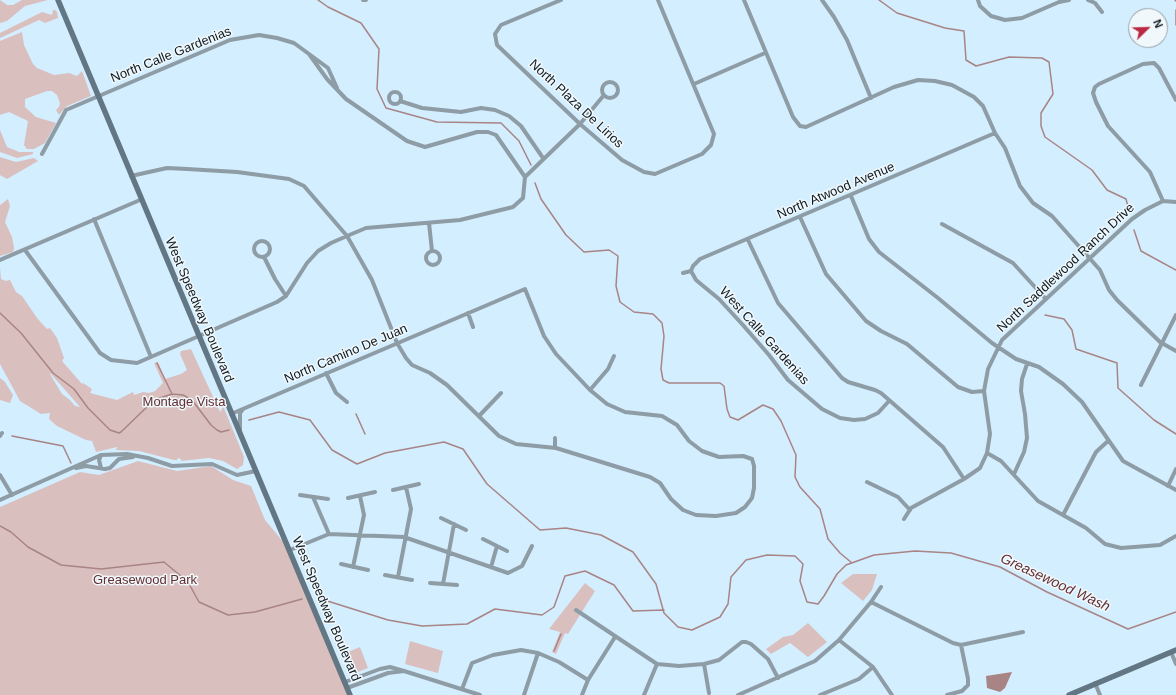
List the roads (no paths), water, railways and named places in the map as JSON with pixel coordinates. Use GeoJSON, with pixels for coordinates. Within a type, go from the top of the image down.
{"type":"FeatureCollection","features":[{"type":"Feature","properties":{"kind":"main road","name":"West Speedway Boulevard"},"geometry":{"type":"LineString","coordinates":[[58,0],[140,200],[290,550],[350,695]]}},
{"type":"Feature","properties":{"kind":"main road"},"geometry":{"type":"LineString","coordinates":[[1069,695],[1174,651]]}},
{"type":"Feature","properties":{"kind":"street","name":"North Plaza De Lirios"},"geometry":{"type":"LineString","coordinates":[[560,0],[502,25],[495,34],[497,45],[580,124],[622,160],[644,172],[655,174],[702,154],[711,145],[714,134],[658,0]]}},
{"type":"Feature","properties":{"kind":"street"},"geometry":{"type":"LineString","coordinates":[[744,0],[793,118],[800,127],[806,127],[894,88],[918,80],[935,81],[952,85],[965,92],[982,106],[995,133],[1005,148],[1020,186],[1033,203],[1052,216],[1100,270],[1109,290],[1117,300],[1162,343],[1176,351]]}},
{"type":"Feature","properties":{"kind":"street"},"geometry":{"type":"LineString","coordinates":[[822,0],[847,40],[871,98]]}},
{"type":"Feature","properties":{"kind":"street"},"geometry":{"type":"LineString","coordinates":[[978,0],[980,6],[991,16],[1005,20],[1022,18],[1059,1],[1068,0]]}},
{"type":"Feature","properties":{"kind":"street"},"geometry":{"type":"LineString","coordinates":[[1088,0],[1095,3],[1102,12]]}},
{"type":"Feature","properties":{"kind":"street","name":"North Calle Gardenias"},"geometry":{"type":"LineString","coordinates":[[42,154],[66,110],[230,40],[259,35],[277,38],[294,43],[309,54]]}},
{"type":"Feature","properties":{"kind":"street"},"geometry":{"type":"LineString","coordinates":[[694,84],[765,53]]}},
{"type":"Feature","properties":{"kind":"street"},"geometry":{"type":"LineString","coordinates":[[309,54],[328,68],[336,88]]}},
{"type":"Feature","properties":{"kind":"street"},"geometry":{"type":"LineString","coordinates":[[309,54],[327,79],[359,109],[407,141],[425,147],[477,132],[488,132],[496,135],[525,176]]}},
{"type":"Feature","properties":{"kind":"street"},"geometry":{"type":"LineString","coordinates":[[1087,88],[1094,88],[1143,64],[1154,61],[1176,100]]}},
{"type":"Feature","properties":{"kind":"street"},"geometry":{"type":"LineString","coordinates":[[1094,88],[1093,97],[1108,126],[1150,172],[1163,202]]}},
{"type":"Feature","properties":{"kind":"street"},"geometry":{"type":"LineString","coordinates":[[25,250],[100,354],[111,360],[126,363],[137,363],[199,338],[277,302],[286,296],[307,263],[318,251],[331,243],[366,228],[460,220],[513,207],[523,198],[525,176],[580,124],[604,95]]}},
{"type":"Feature","properties":{"kind":"street"},"geometry":{"type":"LineString","coordinates":[[400,101],[430,109],[461,112],[481,108],[502,113],[509,116],[521,126],[543,158]]}},
{"type":"Feature","properties":{"kind":"street","name":"North Atwood Avenue"},"geometry":{"type":"LineString","coordinates":[[691,271],[693,266],[700,260],[995,133]]}},
{"type":"Feature","properties":{"kind":"street"},"geometry":{"type":"LineString","coordinates":[[130,176],[167,168],[237,172],[289,179],[304,186],[347,236],[372,280],[397,343],[412,366],[440,379],[499,436],[516,444],[555,447],[650,477],[660,483],[671,499],[682,510],[696,515],[716,516],[736,513],[745,507],[752,498],[754,488],[753,458],[743,456],[719,456],[702,451],[689,441],[677,425],[662,416],[625,412],[607,404],[590,390],[608,369],[614,356]]}},
{"type":"Feature","properties":{"kind":"street"},"geometry":{"type":"LineString","coordinates":[[851,196],[869,239],[879,252],[998,346],[1027,364],[1040,367],[1063,384],[1082,402],[1123,461],[1176,490]]}},
{"type":"Feature","properties":{"kind":"street"},"geometry":{"type":"LineString","coordinates":[[0,260],[140,200]]}},
{"type":"Feature","properties":{"kind":"street","name":"North Saddlewood Ranch Drive"},"geometry":{"type":"LineString","coordinates":[[904,519],[910,510],[964,479],[980,468],[987,452],[990,434],[984,391],[988,369],[998,346],[1013,328],[1132,219],[1145,210],[1163,202],[1176,202]]}},
{"type":"Feature","properties":{"kind":"street"},"geometry":{"type":"LineString","coordinates":[[800,217],[826,274],[866,321],[881,331],[907,344],[958,387],[972,392],[984,391]]}},
{"type":"Feature","properties":{"kind":"street"},"geometry":{"type":"LineString","coordinates":[[94,219],[151,357]]}},
{"type":"Feature","properties":{"kind":"street"},"geometry":{"type":"LineString","coordinates":[[429,223],[432,252]]}},
{"type":"Feature","properties":{"kind":"street"},"geometry":{"type":"LineString","coordinates":[[942,224],[1013,263],[1045,298]]}},
{"type":"Feature","properties":{"kind":"street"},"geometry":{"type":"LineString","coordinates":[[748,240],[778,303],[818,350],[848,382],[875,390],[889,400],[943,447],[964,479]]}},
{"type":"Feature","properties":{"kind":"street"},"geometry":{"type":"LineString","coordinates":[[264,257],[275,279],[286,296]]}},
{"type":"Feature","properties":{"kind":"street"},"geometry":{"type":"LineString","coordinates":[[683,273],[691,271]]}},
{"type":"Feature","properties":{"kind":"street","name":"West Calle Gardenias"},"geometry":{"type":"LineString","coordinates":[[691,271],[696,280],[719,299],[737,319],[769,355],[788,380],[822,410],[840,418],[854,420],[865,419],[878,413],[889,400]]}},
{"type":"Feature","properties":{"kind":"street","name":"North Camino De Juan"},"geometry":{"type":"LineString","coordinates":[[231,414],[525,289],[544,336],[556,354],[590,390]]}},
{"type":"Feature","properties":{"kind":"street"},"geometry":{"type":"LineString","coordinates":[[468,313],[473,327]]}},
{"type":"Feature","properties":{"kind":"street"},"geometry":{"type":"LineString","coordinates":[[1142,385],[1176,316]]}},
{"type":"Feature","properties":{"kind":"street"},"geometry":{"type":"LineString","coordinates":[[1014,474],[1024,452],[1027,438],[1026,419],[1021,391],[1022,379],[1027,364]]}},
{"type":"Feature","properties":{"kind":"street"},"geometry":{"type":"LineString","coordinates":[[326,373],[336,392],[347,402]]}},
{"type":"Feature","properties":{"kind":"street"},"geometry":{"type":"LineString","coordinates":[[478,416],[501,393]]}},
{"type":"Feature","properties":{"kind":"street"},"geometry":{"type":"LineString","coordinates":[[240,435],[240,413],[243,409]]}},
{"type":"Feature","properties":{"kind":"street"},"geometry":{"type":"LineString","coordinates":[[555,438],[555,447]]}},
{"type":"Feature","properties":{"kind":"street"},"geometry":{"type":"LineString","coordinates":[[1063,515],[1096,452],[1108,441]]}},
{"type":"Feature","properties":{"kind":"street"},"geometry":{"type":"LineString","coordinates":[[987,452],[1001,460],[1038,501],[1086,528],[1097,539],[1111,546],[1121,548],[1160,545],[1176,536]]}},
{"type":"Feature","properties":{"kind":"street"},"geometry":{"type":"LineString","coordinates":[[0,500],[101,455],[127,454],[172,466],[212,464],[237,475],[256,471]]}},
{"type":"Feature","properties":{"kind":"street"},"geometry":{"type":"LineString","coordinates":[[101,455],[99,460],[101,468]]}},
{"type":"Feature","properties":{"kind":"street"},"geometry":{"type":"LineString","coordinates":[[70,469],[86,466],[110,468],[115,461],[123,458],[139,456]]}},
{"type":"Feature","properties":{"kind":"street"},"geometry":{"type":"LineString","coordinates":[[1168,486],[1176,469]]}},
{"type":"Feature","properties":{"kind":"street"},"geometry":{"type":"LineString","coordinates":[[0,475],[12,495]]}},
{"type":"Feature","properties":{"kind":"street"},"geometry":{"type":"LineString","coordinates":[[867,482],[898,497],[910,510]]}},
{"type":"Feature","properties":{"kind":"street"},"geometry":{"type":"LineString","coordinates":[[393,490],[419,484]]}},
{"type":"Feature","properties":{"kind":"street"},"geometry":{"type":"LineString","coordinates":[[398,577],[404,537],[411,508],[406,487]]}},
{"type":"Feature","properties":{"kind":"street"},"geometry":{"type":"LineString","coordinates":[[348,498],[375,492]]}},
{"type":"Feature","properties":{"kind":"street"},"geometry":{"type":"LineString","coordinates":[[300,495],[328,499]]}},
{"type":"Feature","properties":{"kind":"street"},"geometry":{"type":"LineString","coordinates":[[313,496],[329,534]]}},
{"type":"Feature","properties":{"kind":"street"},"geometry":{"type":"LineString","coordinates":[[353,567],[364,515],[360,496]]}},
{"type":"Feature","properties":{"kind":"street"},"geometry":{"type":"LineString","coordinates":[[441,518],[466,530]]}},
{"type":"Feature","properties":{"kind":"street"},"geometry":{"type":"LineString","coordinates":[[443,584],[454,524]]}},
{"type":"Feature","properties":{"kind":"street"},"geometry":{"type":"LineString","coordinates":[[290,550],[329,534],[404,537],[508,573],[518,570],[522,566],[532,546]]}},
{"type":"Feature","properties":{"kind":"street"},"geometry":{"type":"LineString","coordinates":[[483,539],[507,551]]}},
{"type":"Feature","properties":{"kind":"street"},"geometry":{"type":"LineString","coordinates":[[490,567],[497,546]]}},
{"type":"Feature","properties":{"kind":"street"},"geometry":{"type":"LineString","coordinates":[[341,564],[368,570]]}},
{"type":"Feature","properties":{"kind":"street"},"geometry":{"type":"LineString","coordinates":[[385,574],[412,580]]}},
{"type":"Feature","properties":{"kind":"street"},"geometry":{"type":"LineString","coordinates":[[430,583],[457,585]]}},
{"type":"Feature","properties":{"kind":"street"},"geometry":{"type":"LineString","coordinates":[[738,695],[816,661],[840,640],[871,602],[881,587]]}},
{"type":"Feature","properties":{"kind":"street"},"geometry":{"type":"LineString","coordinates":[[871,602],[953,643],[961,645],[1023,632]]}},
{"type":"Feature","properties":{"kind":"street"},"geometry":{"type":"LineString","coordinates":[[576,610],[614,637],[657,664],[679,666],[704,664],[719,660],[742,642],[746,642],[768,659],[778,678]]}},
{"type":"Feature","properties":{"kind":"street"},"geometry":{"type":"LineString","coordinates":[[582,695],[588,680],[614,637]]}},
{"type":"Feature","properties":{"kind":"street"},"geometry":{"type":"LineString","coordinates":[[746,637],[746,642]]}},
{"type":"Feature","properties":{"kind":"street"},"geometry":{"type":"LineString","coordinates":[[840,640],[873,667],[892,695]]}},
{"type":"Feature","properties":{"kind":"street"},"geometry":{"type":"LineString","coordinates":[[947,695],[962,691],[968,687],[968,679],[961,645]]}},
{"type":"Feature","properties":{"kind":"street"},"geometry":{"type":"LineString","coordinates":[[462,689],[472,663],[493,655],[521,650],[538,653],[559,662],[588,680]]}},
{"type":"Feature","properties":{"kind":"street"},"geometry":{"type":"LineString","coordinates":[[1174,651],[1176,664]]}},
{"type":"Feature","properties":{"kind":"street"},"geometry":{"type":"LineString","coordinates":[[524,695],[538,653]]}},
{"type":"Feature","properties":{"kind":"street"},"geometry":{"type":"LineString","coordinates":[[644,695],[657,664]]}},
{"type":"Feature","properties":{"kind":"street"},"geometry":{"type":"LineString","coordinates":[[704,664],[709,693]]}},
{"type":"Feature","properties":{"kind":"street"},"geometry":{"type":"LineString","coordinates":[[820,695],[859,679],[873,667]]}},
{"type":"Feature","properties":{"kind":"street"},"geometry":{"type":"LineString","coordinates":[[345,682],[380,669],[390,668],[480,695]]}},
{"type":"Feature","properties":{"kind":"street"},"geometry":{"type":"LineString","coordinates":[[347,688],[388,673],[404,671]]}},
{"type":"Feature","properties":{"kind":"street"},"geometry":{"type":"LineString","coordinates":[[1095,683],[1100,695]]}},
{"type":"Feature","properties":{"kind":"waterway"},"geometry":{"type":"LineString","coordinates":[[318,0],[328,7],[361,23],[379,49],[377,89],[386,108],[437,122],[501,123],[519,141],[531,165]]}},
{"type":"Feature","properties":{"kind":"waterway"},"geometry":{"type":"LineString","coordinates":[[879,0],[897,13],[945,28],[964,31],[966,60],[976,66],[1009,57],[1042,58],[1049,62],[1053,94],[1041,113],[1041,126],[1045,137],[1092,170],[1107,190],[1126,199],[1128,207]]}},
{"type":"Feature","properties":{"kind":"waterway"},"geometry":{"type":"LineString","coordinates":[[1176,10],[1176,25]]}},
{"type":"Feature","properties":{"kind":"waterway"},"geometry":{"type":"LineString","coordinates":[[535,183],[541,199],[566,235],[584,252],[609,250],[618,256],[616,286],[620,302],[634,312],[653,314],[662,323],[664,336],[661,369],[663,380],[669,383],[720,383],[724,386],[727,409],[730,417],[738,420],[763,405],[773,409],[781,421],[796,455],[795,477],[800,487],[820,509],[828,539],[840,553],[852,563]]}},
{"type":"Feature","properties":{"kind":"waterway"},"geometry":{"type":"LineString","coordinates":[[1134,230],[1141,251],[1176,270]]}},
{"type":"Feature","properties":{"kind":"waterway","name":"Greasewood Wash"},"geometry":{"type":"LineString","coordinates":[[0,313],[21,333],[53,373],[74,389],[88,408],[110,430],[119,433],[121,432],[150,404],[157,399],[172,394],[183,395],[192,400],[211,425],[217,430],[221,432],[229,430]]}},
{"type":"Feature","properties":{"kind":"waterway"},"geometry":{"type":"LineString","coordinates":[[1045,315],[1064,319],[1072,330],[1076,349],[1117,363],[1118,388],[1154,420],[1176,434]]}},
{"type":"Feature","properties":{"kind":"waterway"},"geometry":{"type":"LineString","coordinates":[[157,363],[172,394]]}},
{"type":"Feature","properties":{"kind":"waterway","name":"Greasewood Wash"},"geometry":{"type":"LineString","coordinates":[[249,420],[279,412],[310,420],[332,450],[357,464],[385,453],[444,442],[463,449],[487,484],[540,530],[566,528],[601,535],[633,552],[656,584],[664,613],[678,627],[692,630],[720,617],[728,604],[731,577],[746,560],[767,555],[795,556],[803,564],[800,581],[807,602],[818,604],[837,574],[846,565],[874,555],[915,551],[951,553],[1000,567],[1047,592],[1128,629],[1176,612]]}},
{"type":"Feature","properties":{"kind":"waterway"},"geometry":{"type":"LineString","coordinates":[[356,414],[365,434]]}},
{"type":"Feature","properties":{"kind":"waterway"},"geometry":{"type":"LineString","coordinates":[[12,436],[63,446],[71,463]]}},
{"type":"Feature","properties":{"kind":"waterway"},"geometry":{"type":"LineString","coordinates":[[0,526],[11,532],[28,547],[61,565],[101,569],[164,562],[188,582],[199,602],[228,615],[255,612],[302,599]]}},
{"type":"Feature","properties":{"kind":"waterway"},"geometry":{"type":"LineString","coordinates":[[321,599],[388,620],[422,626],[467,624],[495,609],[542,615],[554,607],[565,576],[585,571],[614,585],[633,611],[664,610]]}},
{"type":"Feature","properties":{"kind":"waterway"},"geometry":{"type":"LineString","coordinates":[[554,651],[561,634]]}},
{"type":"Feature","properties":{"kind":"park label","name":"Montage Vista"},"geometry":{"type":"Point","coordinates":[184,402]}},
{"type":"Feature","properties":{"kind":"park label","name":"Greasewood Park"},"geometry":{"type":"Point","coordinates":[145,580]}}]}
